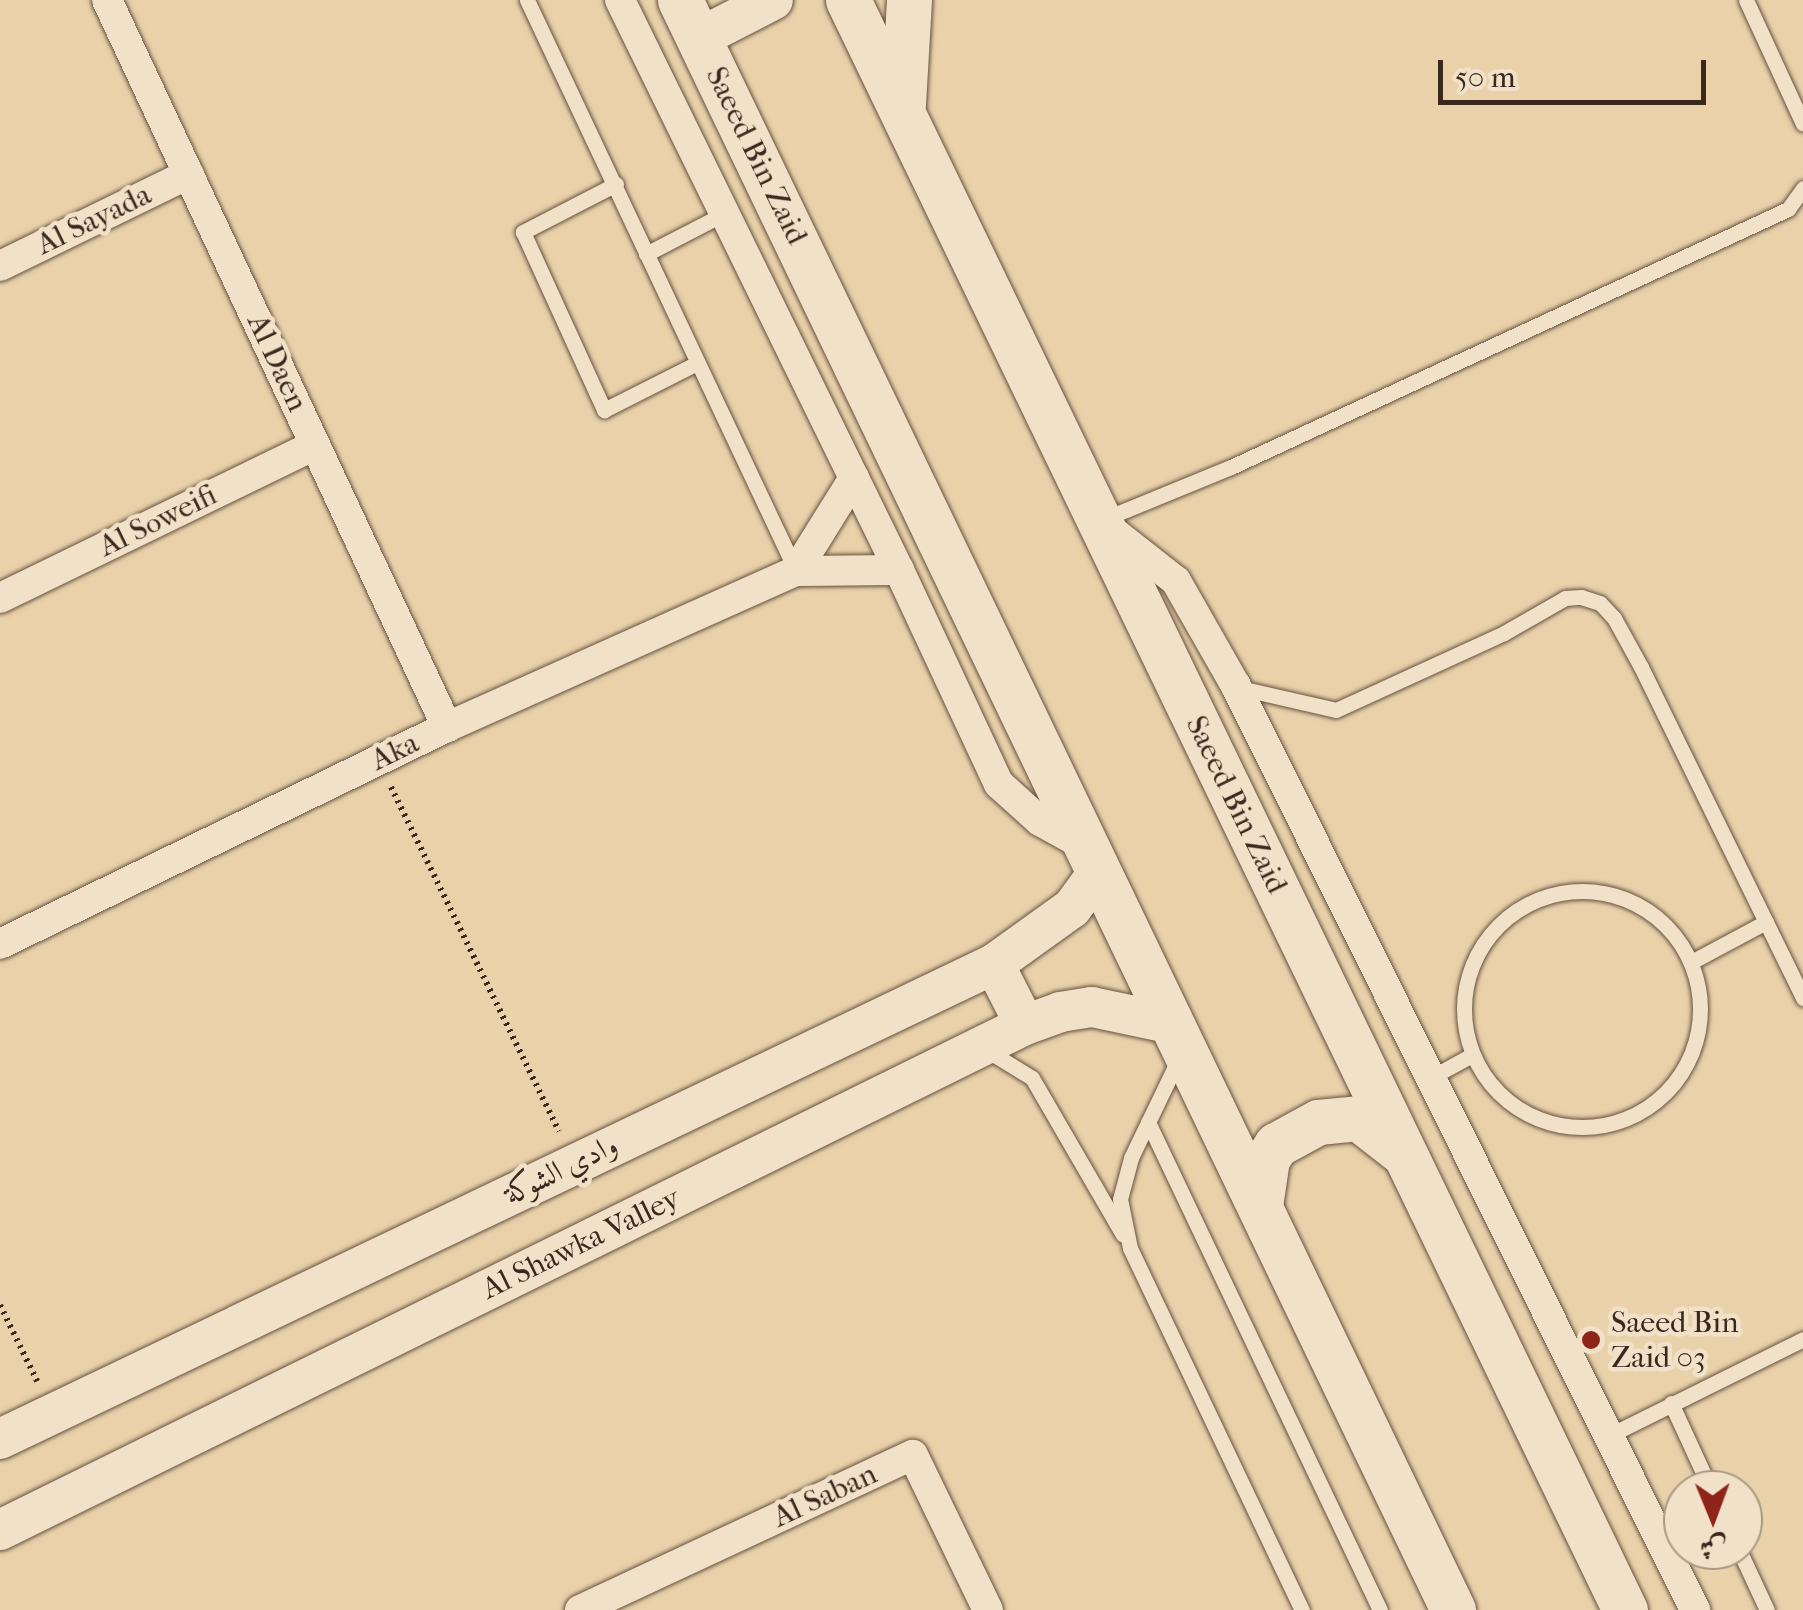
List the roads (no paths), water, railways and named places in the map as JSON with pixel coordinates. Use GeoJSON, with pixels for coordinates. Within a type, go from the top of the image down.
{"type":"FeatureCollection","features":[{"type":"Feature","properties":{"kind":"main road","name":"Saeed Bin Zaid"},"geometry":{"type":"LineString","coordinates":[[848,0],[1625,1610]]}},
{"type":"Feature","properties":{"kind":"main road"},"geometry":{"type":"LineString","coordinates":[[903,116],[909,0]]}},
{"type":"Feature","properties":{"kind":"main road","name":"Saeed Bin Zaid"},"geometry":{"type":"LineString","coordinates":[[690,19],[1453,1610]]}},
{"type":"Feature","properties":{"kind":"main road"},"geometry":{"type":"LineString","coordinates":[[1260,1206],[1267,1158],[1286,1138],[1318,1122],[1358,1118],[1405,1154]]}},
{"type":"Feature","properties":{"kind":"street","name":"Al Daen"},"geometry":{"type":"LineString","coordinates":[[108,0],[447,727]]}},
{"type":"Feature","properties":{"kind":"street"},"geometry":{"type":"LineString","coordinates":[[620,0],[900,570],[999,784],[1040,821],[1093,859]]}},
{"type":"Feature","properties":{"kind":"street"},"geometry":{"type":"LineString","coordinates":[[690,19],[773,0]]}},
{"type":"Feature","properties":{"kind":"street","name":"Al Sayada"},"geometry":{"type":"LineString","coordinates":[[0,266],[189,174]]}},
{"type":"Feature","properties":{"kind":"street","name":"Al Soweifi"},"geometry":{"type":"LineString","coordinates":[[0,598],[316,445]]}},
{"type":"Feature","properties":{"kind":"street"},"geometry":{"type":"LineString","coordinates":[[796,571],[854,478]]}},
{"type":"Feature","properties":{"kind":"street"},"geometry":{"type":"LineString","coordinates":[[1098,521],[1176,581],[1236,686],[1695,1610]]}},
{"type":"Feature","properties":{"kind":"street","name":"Aka"},"geometry":{"type":"LineString","coordinates":[[0,944],[447,727],[796,571],[900,570]]}},
{"type":"Feature","properties":{"kind":"street","name":"وادي الشوكة"},"geometry":{"type":"LineString","coordinates":[[0,1439],[994,964],[1072,908],[1093,859]]}},
{"type":"Feature","properties":{"kind":"street"},"geometry":{"type":"LineString","coordinates":[[994,964],[1026,1025]]}},
{"type":"Feature","properties":{"kind":"street","name":"Al Shawka Valley"},"geometry":{"type":"LineString","coordinates":[[0,1530],[1026,1025],[1060,1012],[1092,1007],[1178,1036]]}},
{"type":"Feature","properties":{"kind":"street","name":"Al Saban"},"geometry":{"type":"LineString","coordinates":[[580,1610],[913,1455],[988,1610]]}},
{"type":"Feature","properties":{"kind":"lane"},"geometry":{"type":"LineString","coordinates":[[527,0],[796,571]]}},
{"type":"Feature","properties":{"kind":"lane"},"geometry":{"type":"LineString","coordinates":[[1746,0],[1803,124]]}},
{"type":"Feature","properties":{"kind":"lane"},"geometry":{"type":"LineString","coordinates":[[616,184],[523,232],[604,410],[697,363]]}},
{"type":"Feature","properties":{"kind":"lane"},"geometry":{"type":"LineString","coordinates":[[1098,521],[1231,466],[1788,209],[1803,188]]}},
{"type":"Feature","properties":{"kind":"lane"},"geometry":{"type":"LineString","coordinates":[[646,254],[725,213]]}},
{"type":"Feature","properties":{"kind":"lane"},"geometry":{"type":"LineString","coordinates":[[1236,686],[1336,710],[1504,632],[1565,598],[1582,597],[1600,603],[1614,618],[1640,667],[1803,998]]}},
{"type":"Feature","properties":{"kind":"lane"},"geometry":{"type":"LineString","coordinates":[[1569,892],[1602,893],[1634,903],[1677,938],[1690,962],[1700,994],[1694,1044],[1669,1089],[1642,1111],[1608,1124],[1572,1127],[1537,1118],[1510,1103],[1488,1081],[1472,1055],[1463,998],[1470,970],[1485,941],[1508,916],[1537,900],[1569,892]]}},
{"type":"Feature","properties":{"kind":"lane"},"geometry":{"type":"LineString","coordinates":[[1690,962],[1766,922]]}},
{"type":"Feature","properties":{"kind":"lane"},"geometry":{"type":"LineString","coordinates":[[1130,1248],[1120,1198],[1130,1158],[1148,1122],[1178,1036]]}},
{"type":"Feature","properties":{"kind":"lane"},"geometry":{"type":"LineString","coordinates":[[982,1047],[1032,1078],[1130,1248],[1302,1610]]}},
{"type":"Feature","properties":{"kind":"lane"},"geometry":{"type":"LineString","coordinates":[[1430,1078],[1472,1055]]}},
{"type":"Feature","properties":{"kind":"lane"},"geometry":{"type":"LineString","coordinates":[[1148,1122],[1380,1610]]}},
{"type":"Feature","properties":{"kind":"lane"},"geometry":{"type":"LineString","coordinates":[[1610,1435],[1803,1340]]}},
{"type":"Feature","properties":{"kind":"lane"},"geometry":{"type":"LineString","coordinates":[[1671,1403],[1702,1470]]}},
{"type":"Feature","properties":{"kind":"lane"},"geometry":{"type":"LineString","coordinates":[[1748,1570],[1767,1610]]}},
{"type":"Feature","properties":{"kind":"place","name":"Saeed Bin Zaid 03"},"geometry":{"type":"Point","coordinates":[1591,1340]}}]}
